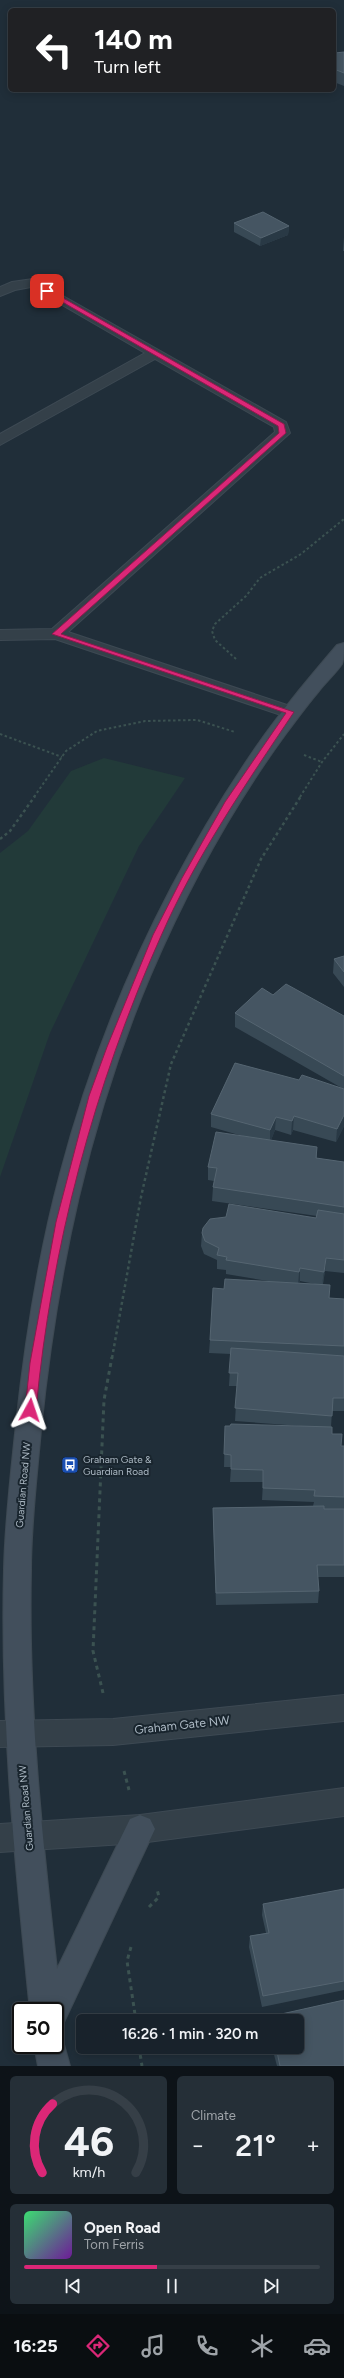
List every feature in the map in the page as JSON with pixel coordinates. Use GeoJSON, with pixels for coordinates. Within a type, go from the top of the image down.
{"type":"FeatureCollection","features":[{"type":"Feature","properties":{"kind":"main road","name":"Guardian Road NW"},"geometry":{"type":"LineString","coordinates":[[44,2002],[14,1837],[9,1733],[21,1504],[35,1363],[60,1222],[80,1143],[94,1096],[157,935],[229,802],[290,712],[344,649]]}},
{"type":"Feature","properties":{"kind":"main road"},"geometry":{"type":"LineString","coordinates":[[57,2002],[140,1829]]}},
{"type":"Feature","properties":{"kind":"main road"},"geometry":{"type":"LineString","coordinates":[[52,2054],[54,2066]]}},
{"type":"Feature","properties":{"kind":"street","name":"Graham Gate NW"},"geometry":{"type":"LineString","coordinates":[[9,1733],[114,1732],[344,1708]]}},
{"type":"Feature","properties":{"kind":"street"},"geometry":{"type":"LineString","coordinates":[[14,1837],[140,1829],[344,1802]]}},
{"type":"Feature","properties":{"kind":"lane"},"geometry":{"type":"LineString","coordinates":[[0,292],[12,286],[33,283],[282,425],[283,433],[56,634]]}},
{"type":"Feature","properties":{"kind":"lane"},"geometry":{"type":"LineString","coordinates":[[0,440],[155,353]]}},
{"type":"Feature","properties":{"kind":"lane"},"geometry":{"type":"LineString","coordinates":[[0,636],[56,634],[290,712]]}},
{"type":"Feature","properties":{"kind":"path"},"geometry":{"type":"LineString","coordinates":[[197,720],[242,673],[244,665],[215,640],[212,631],[215,624],[246,596],[260,578],[301,554],[344,519]]}},
{"type":"Feature","properties":{"kind":"path"},"geometry":{"type":"LineString","coordinates":[[0,839],[10,831],[62,757],[81,740],[97,731],[145,721],[197,720],[270,743],[322,762]]}},
{"type":"Feature","properties":{"kind":"path"},"geometry":{"type":"LineString","coordinates":[[0,734],[62,757]]}},
{"type":"Feature","properties":{"kind":"path"},"geometry":{"type":"LineString","coordinates":[[144,1912],[159,1897],[93,1651],[104,1400],[142,1197],[171,1064],[222,944],[261,859],[322,762],[344,734]]}},
{"type":"Feature","properties":{"kind":"path"},"geometry":{"type":"LineString","coordinates":[[133,1939],[127,1961],[135,2014]]}},
{"type":"Feature","properties":{"kind":"path"},"geometry":{"type":"LineString","coordinates":[[140,2054],[142,2066]]}},
{"type":"Feature","properties":{"kind":"green space"},"geometry":{"type":"Polygon","coordinates":[[[104,758],[185,778],[139,846],[50,1033],[0,1177],[0,853],[28,831],[71,771],[104,758]]]}},
{"type":"Feature","properties":{"kind":"building"},"geometry":{"type":"Polygon","coordinates":[[[344,52],[344,73],[336,70],[336,53],[344,52]]]}},
{"type":"Feature","properties":{"kind":"building"},"geometry":{"type":"Polygon","coordinates":[[[263,212],[289,226],[261,238],[234,223],[263,212]]]}},
{"type":"Feature","properties":{"kind":"building"},"geometry":{"type":"Polygon","coordinates":[[[344,956],[344,972],[334,959],[344,956]]]}},
{"type":"Feature","properties":{"kind":"building"},"geometry":{"type":"Polygon","coordinates":[[[286,984],[344,1016],[344,1076],[235,1013],[262,988],[273,995],[286,984]]]}},
{"type":"Feature","properties":{"kind":"building"},"geometry":{"type":"Polygon","coordinates":[[[235,1063],[299,1080],[302,1075],[344,1089],[344,1115],[337,1129],[294,1116],[292,1121],[276,1117],[270,1130],[211,1114],[235,1063]]]}},
{"type":"Feature","properties":{"kind":"building"},"geometry":{"type":"Polygon","coordinates":[[[216,1132],[317,1147],[316,1158],[344,1162],[344,1207],[213,1187],[217,1168],[208,1167],[216,1132]]]}},
{"type":"Feature","properties":{"kind":"building"},"geometry":{"type":"Polygon","coordinates":[[[229,1204],[316,1218],[318,1210],[344,1214],[344,1260],[326,1258],[324,1272],[300,1268],[299,1272],[226,1260],[227,1257],[217,1255],[219,1248],[205,1241],[202,1233],[203,1228],[210,1219],[226,1217],[229,1204]]]}},
{"type":"Feature","properties":{"kind":"building"},"geometry":{"type":"Polygon","coordinates":[[[225,1279],[330,1285],[329,1298],[344,1299],[344,1346],[210,1340],[213,1288],[224,1289],[225,1279]]]}},
{"type":"Feature","properties":{"kind":"building"},"geometry":{"type":"Polygon","coordinates":[[[231,1348],[344,1356],[344,1398],[333,1398],[332,1416],[235,1408],[238,1373],[229,1373],[231,1348]]]}},
{"type":"Feature","properties":{"kind":"building"},"geometry":{"type":"Polygon","coordinates":[[[231,1424],[332,1427],[332,1434],[342,1434],[341,1446],[344,1446],[344,1497],[314,1496],[315,1490],[263,1488],[263,1470],[231,1469],[231,1455],[224,1454],[225,1426],[230,1426],[231,1424]]]}},
{"type":"Feature","properties":{"kind":"building"},"geometry":{"type":"Polygon","coordinates":[[[324,1506],[324,1509],[344,1509],[344,1565],[317,1565],[319,1591],[216,1593],[213,1508],[324,1506]]]}},
{"type":"Feature","properties":{"kind":"building"},"geometry":{"type":"Polygon","coordinates":[[[344,1889],[344,1981],[263,1996],[250,1936],[269,1933],[263,1904],[344,1889]]]}},
{"type":"Feature","properties":{"kind":"building"},"geometry":{"type":"Polygon","coordinates":[[[344,2000],[344,2066],[280,2066],[277,2054],[304,2054],[304,2014],[281,2014],[344,2000]]]}},
{"type":"Feature","properties":{"kind":"place","name":"Graham Gate & Guardian Road"},"geometry":{"type":"Point","coordinates":[70,1465]}},
{"type":"Feature","properties":{"kind":"route"},"geometry":{"type":"LineString","coordinates":[[30,1410],[35,1363],[60,1222],[80,1143],[94,1096],[112,1047],[157,935],[187,878],[229,802],[290,712],[56,634],[283,433],[282,425],[47,291]]}}]}
